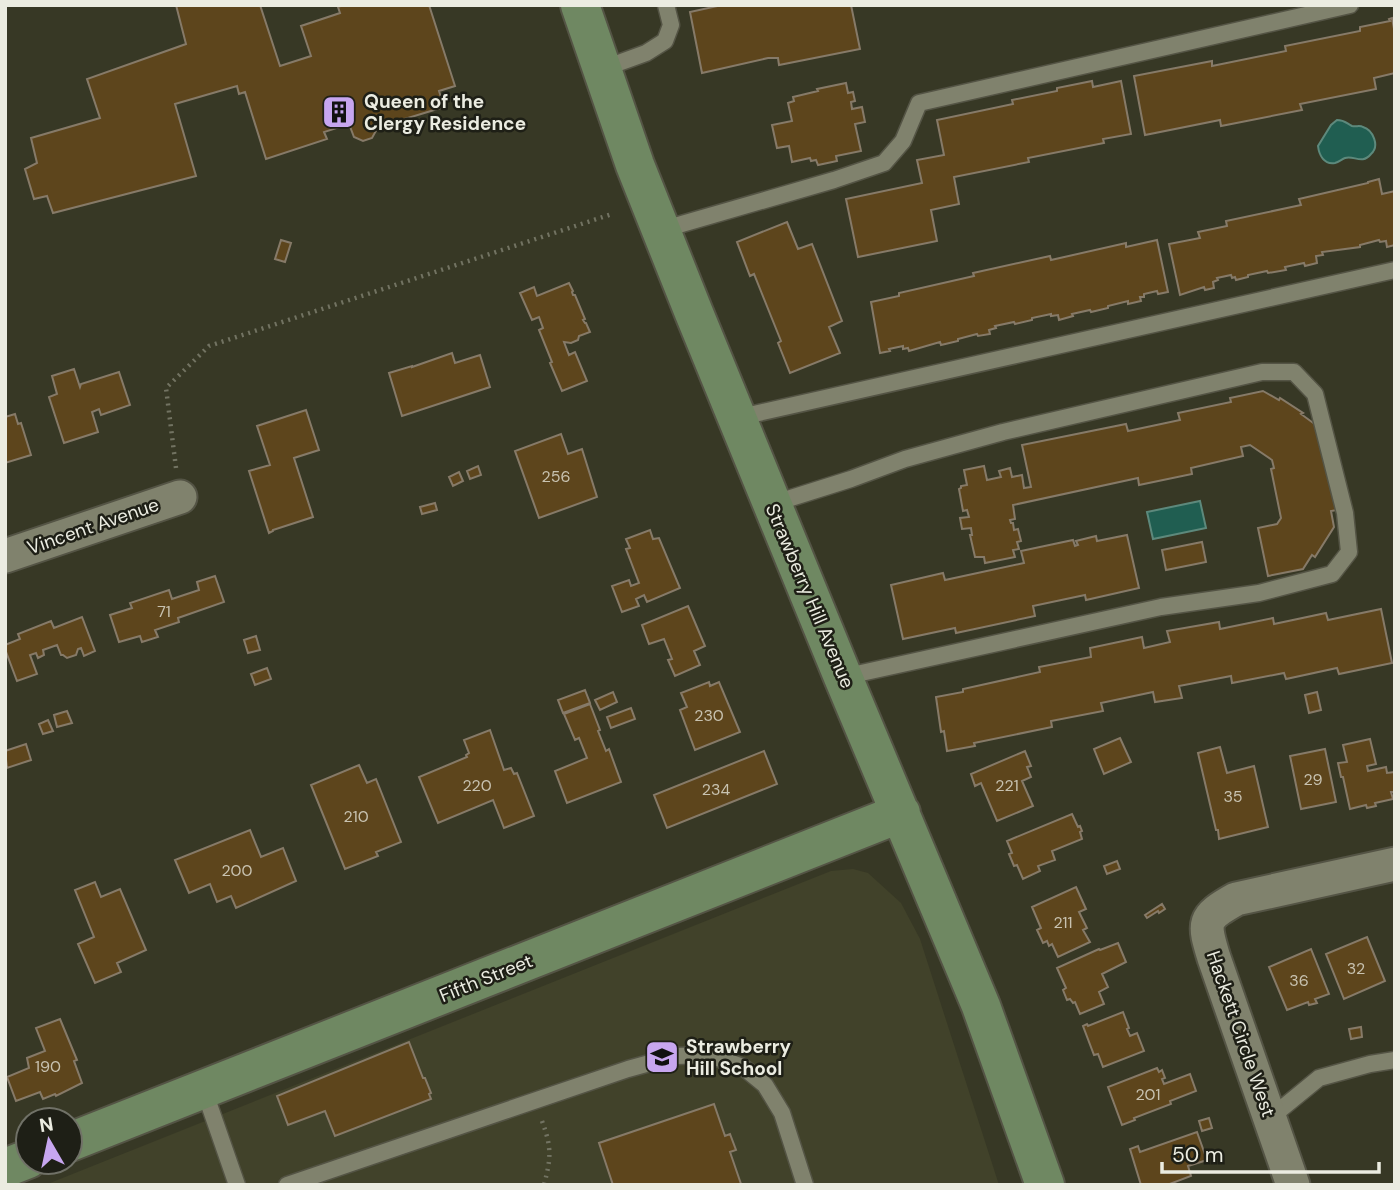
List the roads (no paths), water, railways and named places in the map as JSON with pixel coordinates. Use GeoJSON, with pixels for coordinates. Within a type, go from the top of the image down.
{"type":"FeatureCollection","features":[{"type":"Feature","properties":{"kind":"main road","name":"Strawberry Hill Avenue"},"geometry":{"type":"LineString","coordinates":[[580,5],[635,165],[736,418],[981,1006],[1038,1183]]}},
{"type":"Feature","properties":{"kind":"main road","name":"Fifth Street"},"geometry":{"type":"LineString","coordinates":[[84,1137],[901,813]]}},
{"type":"Feature","properties":{"kind":"street","name":"Vincent Avenue"},"geometry":{"type":"LineString","coordinates":[[5,555],[180,497]]}},
{"type":"Feature","properties":{"kind":"street","name":"Hackett Circle West"},"geometry":{"type":"LineString","coordinates":[[1293,1185],[1214,958],[1207,935],[1208,921],[1216,910],[1236,899],[1395,864]]}},
{"type":"Feature","properties":{"kind":"lane"},"geometry":{"type":"LineString","coordinates":[[602,69],[646,53],[665,41],[671,25],[666,5]]}},
{"type":"Feature","properties":{"kind":"lane"},"geometry":{"type":"LineString","coordinates":[[661,229],[834,180],[884,163],[903,141],[919,103],[1350,5]]}},
{"type":"Feature","properties":{"kind":"lane"},"geometry":{"type":"LineString","coordinates":[[736,418],[1395,270]]}},
{"type":"Feature","properties":{"kind":"lane"},"geometry":{"type":"LineString","coordinates":[[772,504],[905,459],[1003,432],[1262,372],[1294,372],[1315,394],[1345,513],[1349,552],[1332,574],[1259,593],[1161,607],[843,677]]}},
{"type":"Feature","properties":{"kind":"lane"},"geometry":{"type":"LineString","coordinates":[[287,1185],[628,1069],[675,1056],[709,1055],[743,1067],[765,1085],[782,1113],[805,1185]]}},
{"type":"Feature","properties":{"kind":"lane"},"geometry":{"type":"LineString","coordinates":[[1270,1118],[1318,1078],[1395,1060]]}},
{"type":"Feature","properties":{"kind":"lane"},"geometry":{"type":"LineString","coordinates":[[204,1090],[237,1185]]}},
{"type":"Feature","properties":{"kind":"water"},"geometry":{"type":"Polygon","coordinates":[[[1337,120],[1352,126],[1362,126],[1370,131],[1375,147],[1368,157],[1348,157],[1336,163],[1323,159],[1318,146],[1337,120]]]}},
{"type":"Feature","properties":{"kind":"water"},"geometry":{"type":"Polygon","coordinates":[[[1200,501],[1206,528],[1153,539],[1147,512],[1200,501]]]}},
{"type":"Feature","properties":{"kind":"place","name":"Queen of the Clergy Residence"},"geometry":{"type":"Point","coordinates":[339,112]}},
{"type":"Feature","properties":{"kind":"place","name":"Strawberry Hill School"},"geometry":{"type":"Point","coordinates":[662,1057]}}]}
